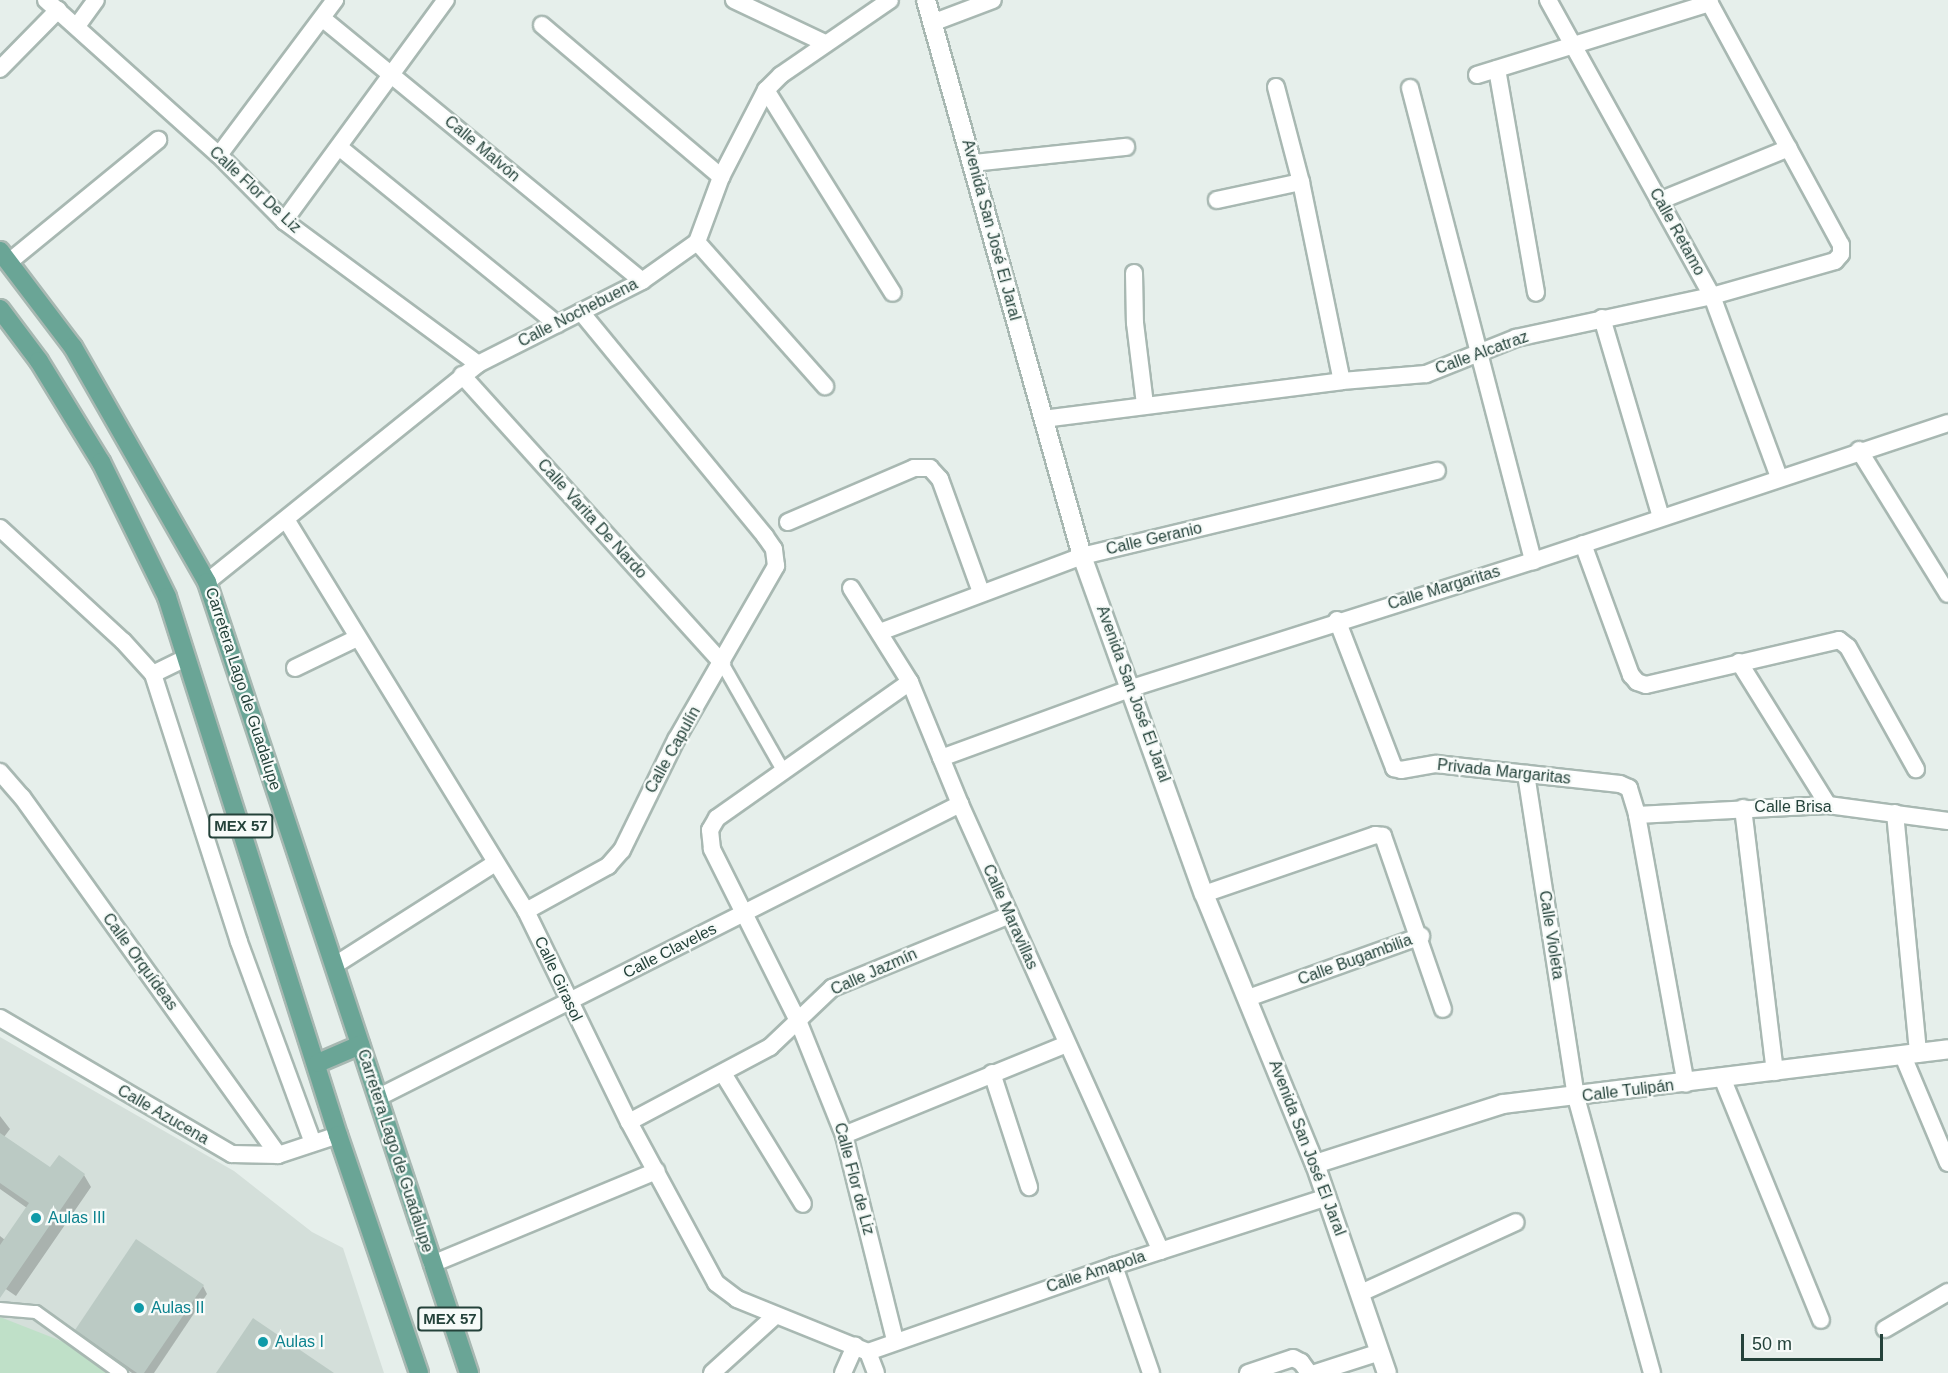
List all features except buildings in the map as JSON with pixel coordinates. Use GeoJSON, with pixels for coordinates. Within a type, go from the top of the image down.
{"type":"FeatureCollection","features":[{"type":"Feature","properties":{"kind":"main road","name":"Carretera Lago de Guadalupe"},"geometry":{"type":"LineString","coordinates":[[4,257],[73,347],[207,582],[469,1373]]}},
{"type":"Feature","properties":{"kind":"main road","name":"MEX 57"},"geometry":{"type":"LineString","coordinates":[[0,309],[39,361],[102,462],[167,597],[318,1063],[338,1135],[419,1373]]}},
{"type":"Feature","properties":{"kind":"main road"},"geometry":{"type":"LineString","coordinates":[[318,1063],[360,1045]]}},
{"type":"Feature","properties":{"kind":"street"},"geometry":{"type":"LineString","coordinates":[[77,26],[96,0]]}},
{"type":"Feature","properties":{"kind":"street"},"geometry":{"type":"LineString","coordinates":[[219,155],[335,0]]}},
{"type":"Feature","properties":{"kind":"street"},"geometry":{"type":"LineString","coordinates":[[284,221],[446,0]]}},
{"type":"Feature","properties":{"kind":"street"},"geometry":{"type":"LineString","coordinates":[[734,0],[825,43]]}},
{"type":"Feature","properties":{"kind":"street"},"geometry":{"type":"LineString","coordinates":[[825,386],[697,242],[721,177],[766,90],[781,75],[825,43],[890,0]]}},
{"type":"Feature","properties":{"kind":"street","name":"Avenida San José El Jaral"},"geometry":{"type":"LineString","coordinates":[[926,0],[1082,556],[1132,688],[1204,894],[1315,1164],[1387,1373]]}},
{"type":"Feature","properties":{"kind":"street"},"geometry":{"type":"LineString","coordinates":[[932,23],[993,0]]}},
{"type":"Feature","properties":{"kind":"street","name":"Calle Retamo"},"geometry":{"type":"LineString","coordinates":[[1548,0],[1712,296],[1779,477]]}},
{"type":"Feature","properties":{"kind":"street"},"geometry":{"type":"LineString","coordinates":[[1478,75],[1709,2],[1789,148],[1659,201]]}},
{"type":"Feature","properties":{"kind":"street"},"geometry":{"type":"LineString","coordinates":[[0,69],[52,5]]}},
{"type":"Feature","properties":{"kind":"street","name":"Calle Flor De Liz"},"geometry":{"type":"LineString","coordinates":[[52,5],[219,155],[284,221],[478,364]]}},
{"type":"Feature","properties":{"kind":"street","name":"Calle Malvón"},"geometry":{"type":"LineString","coordinates":[[322,18],[642,281]]}},
{"type":"Feature","properties":{"kind":"street"},"geometry":{"type":"LineString","coordinates":[[542,25],[721,177]]}},
{"type":"Feature","properties":{"kind":"street"},"geometry":{"type":"LineString","coordinates":[[1497,69],[1536,293]]}},
{"type":"Feature","properties":{"kind":"street"},"geometry":{"type":"LineString","coordinates":[[1276,87],[1301,182],[1342,381]]}},
{"type":"Feature","properties":{"kind":"street"},"geometry":{"type":"LineString","coordinates":[[1410,88],[1477,354],[1533,561]]}},
{"type":"Feature","properties":{"kind":"street"},"geometry":{"type":"LineString","coordinates":[[766,90],[893,293]]}},
{"type":"Feature","properties":{"kind":"street"},"geometry":{"type":"LineString","coordinates":[[4,257],[158,141]]}},
{"type":"Feature","properties":{"kind":"street"},"geometry":{"type":"LineString","coordinates":[[339,147],[557,324]]}},
{"type":"Feature","properties":{"kind":"street"},"geometry":{"type":"LineString","coordinates":[[973,163],[1126,147]]}},
{"type":"Feature","properties":{"kind":"street","name":"Calle Alcatraz"},"geometry":{"type":"LineString","coordinates":[[1043,419],[1342,381],[1426,374],[1516,338],[1712,296],[1835,261],[1841,254],[1841,245],[1789,148]]}},
{"type":"Feature","properties":{"kind":"street"},"geometry":{"type":"LineString","coordinates":[[1217,200],[1301,182]]}},
{"type":"Feature","properties":{"kind":"street","name":"Calle Nochebuena"},"geometry":{"type":"LineString","coordinates":[[207,582],[286,521],[462,375],[478,364],[642,281],[697,242]]}},
{"type":"Feature","properties":{"kind":"street"},"geometry":{"type":"LineString","coordinates":[[1134,273],[1135,323],[1145,405]]}},
{"type":"Feature","properties":{"kind":"street","name":"Calle Capulín"},"geometry":{"type":"LineString","coordinates":[[526,910],[608,866],[622,850],[676,740],[776,566],[774,549],[581,312]]}},
{"type":"Feature","properties":{"kind":"street"},"geometry":{"type":"LineString","coordinates":[[1602,318],[1660,517]]}},
{"type":"Feature","properties":{"kind":"street","name":"Calle Varita De Nardo"},"geometry":{"type":"LineString","coordinates":[[462,375],[722,663]]}},
{"type":"Feature","properties":{"kind":"street","name":"Calle Margaritas"},"geometry":{"type":"LineString","coordinates":[[941,758],[1132,688],[1337,620],[1533,561],[1859,450],[1948,423]]}},
{"type":"Feature","properties":{"kind":"street"},"geometry":{"type":"LineString","coordinates":[[1859,450],[1948,594]]}},
{"type":"Feature","properties":{"kind":"street"},"geometry":{"type":"LineString","coordinates":[[788,522],[914,468],[930,468],[940,479],[981,592]]}},
{"type":"Feature","properties":{"kind":"street","name":"Calle Geranio"},"geometry":{"type":"LineString","coordinates":[[880,632],[981,592],[1082,556],[1437,471]]}},
{"type":"Feature","properties":{"kind":"street","name":"Calle Girasol"},"geometry":{"type":"LineString","coordinates":[[286,521],[526,910],[568,1003],[716,1283],[737,1299],[861,1349]]}},
{"type":"Feature","properties":{"kind":"street"},"geometry":{"type":"LineString","coordinates":[[0,528],[153,674],[239,942],[313,1143]]}},
{"type":"Feature","properties":{"kind":"street"},"geometry":{"type":"LineString","coordinates":[[1583,544],[1630,675],[1637,682],[1646,685],[1839,640],[1848,647],[1916,769]]}},
{"type":"Feature","properties":{"kind":"street","name":"Calle Maravillas"},"geometry":{"type":"LineString","coordinates":[[851,588],[910,682],[960,804],[1161,1251]]}},
{"type":"Feature","properties":{"kind":"street","name":"Privada Margaritas"},"geometry":{"type":"LineString","coordinates":[[1337,620],[1394,768],[1401,770],[1436,764],[1620,784],[1629,788],[1637,815]]}},
{"type":"Feature","properties":{"kind":"street"},"geometry":{"type":"LineString","coordinates":[[295,668],[357,638]]}},
{"type":"Feature","properties":{"kind":"street"},"geometry":{"type":"LineString","coordinates":[[153,674],[186,658]]}},
{"type":"Feature","properties":{"kind":"street"},"geometry":{"type":"LineString","coordinates":[[722,663],[784,772],[910,682]]}},
{"type":"Feature","properties":{"kind":"street"},"geometry":{"type":"LineString","coordinates":[[1739,663],[1828,805]]}},
{"type":"Feature","properties":{"kind":"street","name":"Calle Orquídeas"},"geometry":{"type":"LineString","coordinates":[[0,772],[22,796],[278,1155]]}},
{"type":"Feature","properties":{"kind":"street","name":"Calle Flor de Liz"},"geometry":{"type":"LineString","coordinates":[[784,772],[717,818],[710,830],[712,849],[799,1023],[844,1135],[895,1340]]}},
{"type":"Feature","properties":{"kind":"street","name":"Calle Violeta"},"geometry":{"type":"LineString","coordinates":[[1526,774],[1576,1097],[1652,1373]]}},
{"type":"Feature","properties":{"kind":"street","name":"Calle Claveles"},"geometry":{"type":"LineString","coordinates":[[379,1097],[960,804]]}},
{"type":"Feature","properties":{"kind":"street","name":"Calle Brisa"},"geometry":{"type":"LineString","coordinates":[[1637,815],[1828,805],[1948,820]]}},
{"type":"Feature","properties":{"kind":"street"},"geometry":{"type":"LineString","coordinates":[[1743,808],[1775,1072]]}},
{"type":"Feature","properties":{"kind":"street"},"geometry":{"type":"LineString","coordinates":[[1895,813],[1910,1055],[1948,1163]]}},
{"type":"Feature","properties":{"kind":"street"},"geometry":{"type":"LineString","coordinates":[[1637,815],[1686,1084]]}},
{"type":"Feature","properties":{"kind":"street","name":"Calle Bugambilia"},"geometry":{"type":"LineString","coordinates":[[1204,894],[1375,835],[1383,836],[1421,936],[1248,998]]}},
{"type":"Feature","properties":{"kind":"street"},"geometry":{"type":"LineString","coordinates":[[335,965],[495,863]]}},
{"type":"Feature","properties":{"kind":"street","name":"Calle Jazmín"},"geometry":{"type":"LineString","coordinates":[[629,1122],[724,1075],[770,1047],[799,1023],[813,1003],[832,988],[1010,915]]}},
{"type":"Feature","properties":{"kind":"street"},"geometry":{"type":"LineString","coordinates":[[1421,936],[1443,1009]]}},
{"type":"Feature","properties":{"kind":"street","name":"Calle Azucena"},"geometry":{"type":"LineString","coordinates":[[0,1018],[232,1154],[278,1155],[338,1135]]}},
{"type":"Feature","properties":{"kind":"street"},"geometry":{"type":"LineString","coordinates":[[844,1135],[1067,1044]]}},
{"type":"Feature","properties":{"kind":"street","name":"Calle Tulipán"},"geometry":{"type":"LineString","coordinates":[[1315,1164],[1503,1104],[1723,1080],[1948,1049]]}},
{"type":"Feature","properties":{"kind":"street"},"geometry":{"type":"LineString","coordinates":[[992,1073],[1029,1187]]}},
{"type":"Feature","properties":{"kind":"street"},"geometry":{"type":"LineString","coordinates":[[724,1075],[803,1204]]}},
{"type":"Feature","properties":{"kind":"street"},"geometry":{"type":"LineString","coordinates":[[1723,1080],[1821,1320]]}},
{"type":"Feature","properties":{"kind":"street"},"geometry":{"type":"LineString","coordinates":[[432,1264],[657,1171]]}},
{"type":"Feature","properties":{"kind":"street","name":"Calle Amapola"},"geometry":{"type":"LineString","coordinates":[[861,1349],[895,1340],[1327,1197]]}},
{"type":"Feature","properties":{"kind":"street"},"geometry":{"type":"LineString","coordinates":[[1361,1293],[1516,1222]]}},
{"type":"Feature","properties":{"kind":"street"},"geometry":{"type":"LineString","coordinates":[[1114,1266],[1151,1373]]}},
{"type":"Feature","properties":{"kind":"street"},"geometry":{"type":"LineString","coordinates":[[1885,1329],[1948,1292]]}},
{"type":"Feature","properties":{"kind":"street"},"geometry":{"type":"LineString","coordinates":[[0,1309],[36,1312],[121,1373]]}},
{"type":"Feature","properties":{"kind":"street"},"geometry":{"type":"LineString","coordinates":[[712,1373],[776,1315]]}},
{"type":"Feature","properties":{"kind":"street"},"geometry":{"type":"LineString","coordinates":[[843,1373],[861,1349],[876,1373]]}},
{"type":"Feature","properties":{"kind":"street"},"geometry":{"type":"LineString","coordinates":[[1315,1373],[1380,1352]]}},
{"type":"Feature","properties":{"kind":"street"},"geometry":{"type":"LineString","coordinates":[[1248,1373],[1293,1358],[1301,1362],[1309,1373]]}},
{"type":"Feature","properties":{"kind":"shaded area"},"geometry":{"type":"Polygon","coordinates":[[[0,1037],[234,1171],[312,1232],[343,1248],[384,1373],[0,1373],[0,1037]]]}},
{"type":"Feature","properties":{"kind":"green space"},"geometry":{"type":"Polygon","coordinates":[[[0,1317],[69,1344],[108,1373],[0,1373],[0,1317]]]}},
{"type":"Feature","properties":{"kind":"place","name":"Aulas III"},"geometry":{"type":"Point","coordinates":[36,1218]}},
{"type":"Feature","properties":{"kind":"place","name":"Aulas II"},"geometry":{"type":"Point","coordinates":[139,1308]}},
{"type":"Feature","properties":{"kind":"place","name":"Aulas I"},"geometry":{"type":"Point","coordinates":[263,1342]}}]}
